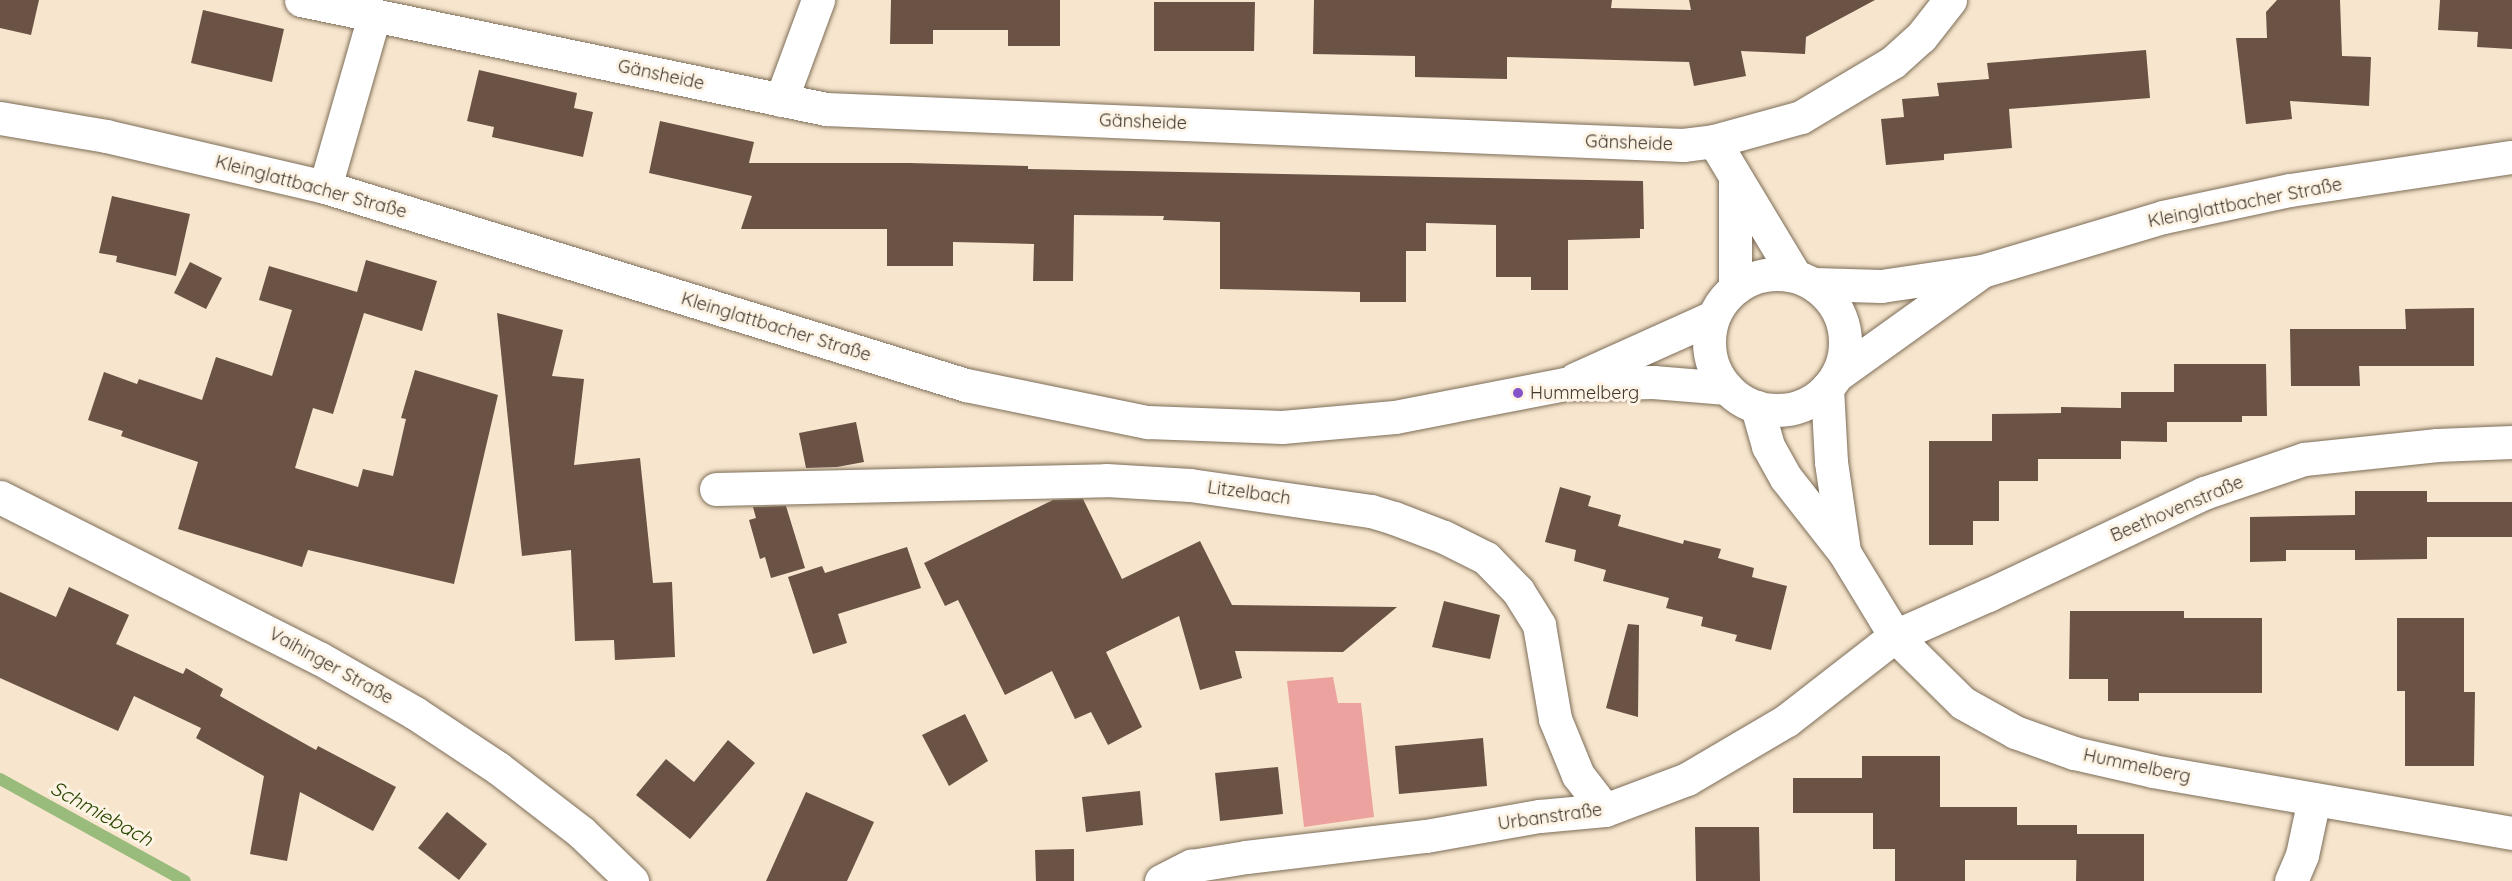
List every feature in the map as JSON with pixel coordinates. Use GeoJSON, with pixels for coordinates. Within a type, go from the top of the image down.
{"type":"FeatureCollection","features":[{"type":"Feature","properties":{"kind":"street","name":"Gänsheide"},"geometry":{"type":"LineString","coordinates":[[301,0],[826,109],[1683,145],[1714,141],[1801,117],[1893,62],[1921,37],[1950,0]]}},
{"type":"Feature","properties":{"kind":"street"},"geometry":{"type":"LineString","coordinates":[[782,100],[818,0]]}},
{"type":"Feature","properties":{"kind":"street"},"geometry":{"type":"LineString","coordinates":[[325,188],[374,16]]}},
{"type":"Feature","properties":{"kind":"street","name":"Kleinglattbacher Straße"},"geometry":{"type":"LineString","coordinates":[[0,118],[106,136],[325,188],[966,385],[1147,422],[1282,427],[1384,418],[1565,384],[1653,382],[1727,388]]}},
{"type":"Feature","properties":{"kind":"street"},"geometry":{"type":"LineString","coordinates":[[1714,141],[1735,180],[1804,280],[1834,307],[1845,335],[1844,356],[1832,381]]}},
{"type":"Feature","properties":{"kind":"street","name":"Kleinglattbacher Straße"},"geometry":{"type":"LineString","coordinates":[[1982,271],[1832,381],[1813,400],[1795,408],[1776,411],[1757,407],[1741,400],[1727,388],[1716,373],[1709,355],[1708,336],[1713,317],[1722,301],[1735,288],[1763,275],[1881,286],[1982,271],[2163,217],[2290,190],[2512,157]]}},
{"type":"Feature","properties":{"kind":"street"},"geometry":{"type":"LineString","coordinates":[[1735,180],[1735,288]]}},
{"type":"Feature","properties":{"kind":"street","name":"Kleinglattbacher Straße"},"geometry":{"type":"LineString","coordinates":[[1565,384],[1713,317]]}},
{"type":"Feature","properties":{"kind":"street","name":"Hummelberg"},"geometry":{"type":"LineString","coordinates":[[1832,381],[1831,462],[1844,552]]}},
{"type":"Feature","properties":{"kind":"street","name":"Hummelberg"},"geometry":{"type":"LineString","coordinates":[[1757,407],[1768,446],[1786,477],[1844,552],[1895,636],[1963,703],[2015,732],[2074,753],[2314,799],[2512,833]]}},
{"type":"Feature","properties":{"kind":"street","name":"Beethovenstraße"},"geometry":{"type":"LineString","coordinates":[[1895,636],[1988,595],[2204,493],[2304,459],[2437,445],[2512,442]]}},
{"type":"Feature","properties":{"kind":"street","name":"Litzelbach"},"geometry":{"type":"LineString","coordinates":[[716,489],[1106,480],[1190,485],[1371,511],[1444,537],[1486,558],[1518,591],[1539,625],[1555,719],[1578,775],[1605,810]]}},
{"type":"Feature","properties":{"kind":"street","name":"Vaihinger Straße"},"geometry":{"type":"LineString","coordinates":[[0,497],[318,658],[415,713],[498,768],[581,832],[632,881]]}},
{"type":"Feature","properties":{"kind":"street","name":"Urbanstraße"},"geometry":{"type":"LineString","coordinates":[[1161,881],[1191,866],[1246,857],[1426,836],[1540,816],[1605,810],[1687,779],[1787,720],[1895,636]]}},
{"type":"Feature","properties":{"kind":"street"},"geometry":{"type":"LineString","coordinates":[[2291,881],[2302,855],[2314,799]]}},
{"type":"Feature","properties":{"kind":"shaded area"},"geometry":{"type":"Polygon","coordinates":[[[1333,677],[1338,703],[1361,703],[1374,817],[1304,827],[1287,681],[1333,677]]]}},
{"type":"Feature","properties":{"kind":"building"},"geometry":{"type":"Polygon","coordinates":[[[0,0],[39,0],[31,35],[0,28],[0,0]]]}},
{"type":"Feature","properties":{"kind":"building"},"geometry":{"type":"Polygon","coordinates":[[[891,0],[1060,0],[1060,46],[1008,46],[1008,30],[933,30],[933,44],[890,44],[891,0]]]}},
{"type":"Feature","properties":{"kind":"building"},"geometry":{"type":"Polygon","coordinates":[[[1314,0],[1612,0],[1611,8],[1691,10],[1689,0],[1875,0],[1806,37],[1805,54],[1741,51],[1746,76],[1694,86],[1689,62],[1507,57],[1507,79],[1415,77],[1415,56],[1313,54],[1314,0]]]}},
{"type":"Feature","properties":{"kind":"building"},"geometry":{"type":"Polygon","coordinates":[[[2277,0],[2340,0],[2342,56],[2371,57],[2369,106],[2290,101],[2292,119],[2246,124],[2236,38],[2267,38],[2266,12],[2277,0]]]}},
{"type":"Feature","properties":{"kind":"building"},"geometry":{"type":"Polygon","coordinates":[[[2440,0],[2512,0],[2512,49],[2477,47],[2478,32],[2438,30],[2440,0]]]}},
{"type":"Feature","properties":{"kind":"building"},"geometry":{"type":"Polygon","coordinates":[[[1154,2],[1255,2],[1254,51],[1154,51],[1154,2]]]}},
{"type":"Feature","properties":{"kind":"building"},"geometry":{"type":"Polygon","coordinates":[[[203,10],[284,29],[272,82],[191,63],[203,10]]]}},
{"type":"Feature","properties":{"kind":"building"},"geometry":{"type":"Polygon","coordinates":[[[2146,50],[2150,98],[2009,109],[2012,148],[1944,154],[1944,160],[1886,165],[1881,119],[1904,117],[1902,99],[1939,96],[1937,83],[1989,79],[1987,63],[2146,50]]]}},
{"type":"Feature","properties":{"kind":"building"},"geometry":{"type":"Polygon","coordinates":[[[479,70],[577,93],[574,108],[593,112],[583,157],[492,137],[494,127],[467,121],[479,70]]]}},
{"type":"Feature","properties":{"kind":"building"},"geometry":{"type":"Polygon","coordinates":[[[660,121],[754,142],[749,163],[909,163],[1028,166],[1028,169],[1643,181],[1644,229],[1640,229],[1640,238],[1568,240],[1568,290],[1531,290],[1531,277],[1496,277],[1496,225],[1426,223],[1426,251],[1406,251],[1406,302],[1360,302],[1360,292],[1220,289],[1220,222],[1163,220],[1164,216],[1074,215],[1073,281],[1033,281],[1034,244],[953,242],[953,266],[887,266],[887,229],[741,229],[752,196],[649,173],[660,121]]]}},
{"type":"Feature","properties":{"kind":"building"},"geometry":{"type":"Polygon","coordinates":[[[112,196],[190,214],[176,276],[116,262],[117,256],[99,253],[112,196]]]}},
{"type":"Feature","properties":{"kind":"building"},"geometry":{"type":"Polygon","coordinates":[[[366,260],[437,281],[422,331],[364,313],[333,414],[313,408],[295,468],[358,487],[363,469],[393,476],[406,419],[401,418],[415,370],[498,395],[454,584],[308,550],[302,567],[178,529],[198,462],[121,436],[123,431],[88,420],[104,372],[137,384],[139,379],[202,400],[216,357],[272,376],[292,310],[259,300],[269,266],[357,292],[366,260]]]}},
{"type":"Feature","properties":{"kind":"building"},"geometry":{"type":"Polygon","coordinates":[[[190,262],[222,278],[206,309],[174,293],[190,262]]]}},
{"type":"Feature","properties":{"kind":"building"},"geometry":{"type":"Polygon","coordinates":[[[2474,308],[2474,366],[2359,366],[2360,386],[2291,386],[2290,329],[2406,329],[2405,309],[2474,308]]]}},
{"type":"Feature","properties":{"kind":"building"},"geometry":{"type":"Polygon","coordinates":[[[497,313],[563,330],[552,376],[584,379],[574,465],[640,458],[653,583],[672,582],[675,657],[615,660],[614,640],[575,641],[571,550],[522,556],[497,313]]]}},
{"type":"Feature","properties":{"kind":"building"},"geometry":{"type":"Polygon","coordinates":[[[2174,364],[2266,364],[2267,416],[2242,416],[2242,422],[2167,422],[2167,442],[2121,441],[2121,459],[2038,459],[2038,481],[1999,481],[1999,521],[1973,521],[1973,545],[1929,545],[1929,441],[1992,441],[1992,414],[2061,413],[2061,407],[2121,408],[2121,392],[2174,392],[2174,364]]]}},
{"type":"Feature","properties":{"kind":"building"},"geometry":{"type":"Polygon","coordinates":[[[856,422],[864,462],[837,467],[806,468],[799,433],[856,422]]]}},
{"type":"Feature","properties":{"kind":"building"},"geometry":{"type":"Polygon","coordinates":[[[1560,487],[1591,496],[1588,506],[1621,515],[1618,526],[1683,544],[1684,540],[1721,549],[1718,558],[1754,568],[1752,577],[1787,586],[1771,650],[1735,641],[1737,635],[1701,626],[1703,617],[1666,608],[1669,598],[1603,581],[1606,570],[1574,561],[1576,550],[1545,542],[1560,487]]]}},
{"type":"Feature","properties":{"kind":"building"},"geometry":{"type":"Polygon","coordinates":[[[2355,491],[2427,491],[2427,502],[2512,502],[2512,537],[2427,537],[2427,559],[2355,560],[2355,550],[2286,550],[2286,561],[2250,562],[2250,517],[2355,515],[2355,491]]]}},
{"type":"Feature","properties":{"kind":"building"},"geometry":{"type":"Polygon","coordinates":[[[1083,499],[1122,579],[1200,541],[1232,605],[1397,607],[1343,652],[1235,651],[1242,678],[1200,690],[1179,616],[1106,652],[1142,727],[1108,745],[1091,712],[1075,719],[1052,671],[1005,695],[958,600],[945,606],[924,563],[1053,500],[1083,499]]]}},
{"type":"Feature","properties":{"kind":"building"},"geometry":{"type":"Polygon","coordinates":[[[786,506],[805,568],[771,578],[765,557],[760,559],[749,520],[756,518],[753,507],[786,506]]]}},
{"type":"Feature","properties":{"kind":"building"},"geometry":{"type":"Polygon","coordinates":[[[907,547],[921,588],[838,614],[847,643],[813,654],[788,577],[822,566],[825,573],[907,547]]]}},
{"type":"Feature","properties":{"kind":"building"},"geometry":{"type":"Polygon","coordinates":[[[69,587],[129,615],[116,644],[183,674],[186,668],[223,689],[220,696],[316,750],[318,746],[396,787],[373,831],[300,792],[287,861],[250,854],[264,776],[196,738],[201,728],[134,696],[118,731],[0,678],[0,592],[56,617],[69,587]]]}},
{"type":"Feature","properties":{"kind":"building"},"geometry":{"type":"Polygon","coordinates":[[[1444,601],[1500,615],[1490,659],[1432,647],[1444,601]]]}},
{"type":"Feature","properties":{"kind":"building"},"geometry":{"type":"Polygon","coordinates":[[[2070,611],[2184,611],[2184,618],[2262,618],[2262,693],[2139,693],[2139,701],[2108,701],[2108,679],[2069,679],[2070,611]]]}},
{"type":"Feature","properties":{"kind":"building"},"geometry":{"type":"Polygon","coordinates":[[[2397,618],[2464,618],[2464,692],[2475,692],[2474,766],[2405,766],[2405,691],[2397,691],[2397,618]]]}},
{"type":"Feature","properties":{"kind":"building"},"geometry":{"type":"Polygon","coordinates":[[[1628,624],[1639,625],[1638,717],[1606,708],[1628,624]]]}},
{"type":"Feature","properties":{"kind":"building"},"geometry":{"type":"Polygon","coordinates":[[[965,714],[988,761],[949,786],[922,735],[965,714]]]}},
{"type":"Feature","properties":{"kind":"building"},"geometry":{"type":"Polygon","coordinates":[[[1483,738],[1487,786],[1399,794],[1395,746],[1483,738]]]}},
{"type":"Feature","properties":{"kind":"building"},"geometry":{"type":"Polygon","coordinates":[[[728,740],[755,763],[690,839],[636,795],[666,759],[694,782],[728,740]]]}},
{"type":"Feature","properties":{"kind":"building"},"geometry":{"type":"Polygon","coordinates":[[[1862,756],[1940,756],[1940,807],[2017,807],[2017,825],[2077,825],[2077,860],[1965,860],[1965,881],[1895,881],[1895,849],[1873,849],[1873,813],[1793,813],[1793,778],[1862,778],[1862,756]]]}},
{"type":"Feature","properties":{"kind":"building"},"geometry":{"type":"Polygon","coordinates":[[[1278,767],[1283,814],[1220,821],[1215,773],[1278,767]]]}},
{"type":"Feature","properties":{"kind":"building"},"geometry":{"type":"Polygon","coordinates":[[[1140,791],[1143,825],[1086,832],[1082,797],[1140,791]]]}},
{"type":"Feature","properties":{"kind":"building"},"geometry":{"type":"Polygon","coordinates":[[[806,792],[874,822],[847,881],[766,881],[806,792]]]}},
{"type":"Feature","properties":{"kind":"building"},"geometry":{"type":"Polygon","coordinates":[[[447,812],[487,844],[459,880],[418,848],[447,812]]]}},
{"type":"Feature","properties":{"kind":"building"},"geometry":{"type":"Polygon","coordinates":[[[1695,827],[1759,827],[1760,881],[1696,881],[1695,827]]]}},
{"type":"Feature","properties":{"kind":"building"},"geometry":{"type":"Polygon","coordinates":[[[2077,834],[2144,834],[2144,881],[2076,881],[2077,834]]]}},
{"type":"Feature","properties":{"kind":"building"},"geometry":{"type":"Polygon","coordinates":[[[1074,849],[1074,881],[1036,881],[1035,850],[1074,849]]]}},
{"type":"Feature","properties":{"kind":"waterway","name":"Schmiebach"},"geometry":{"type":"LineString","coordinates":[[0,779],[185,881]]}},
{"type":"Feature","properties":{"kind":"place","name":"Hummelberg"},"geometry":{"type":"Point","coordinates":[1518,393]}}]}
